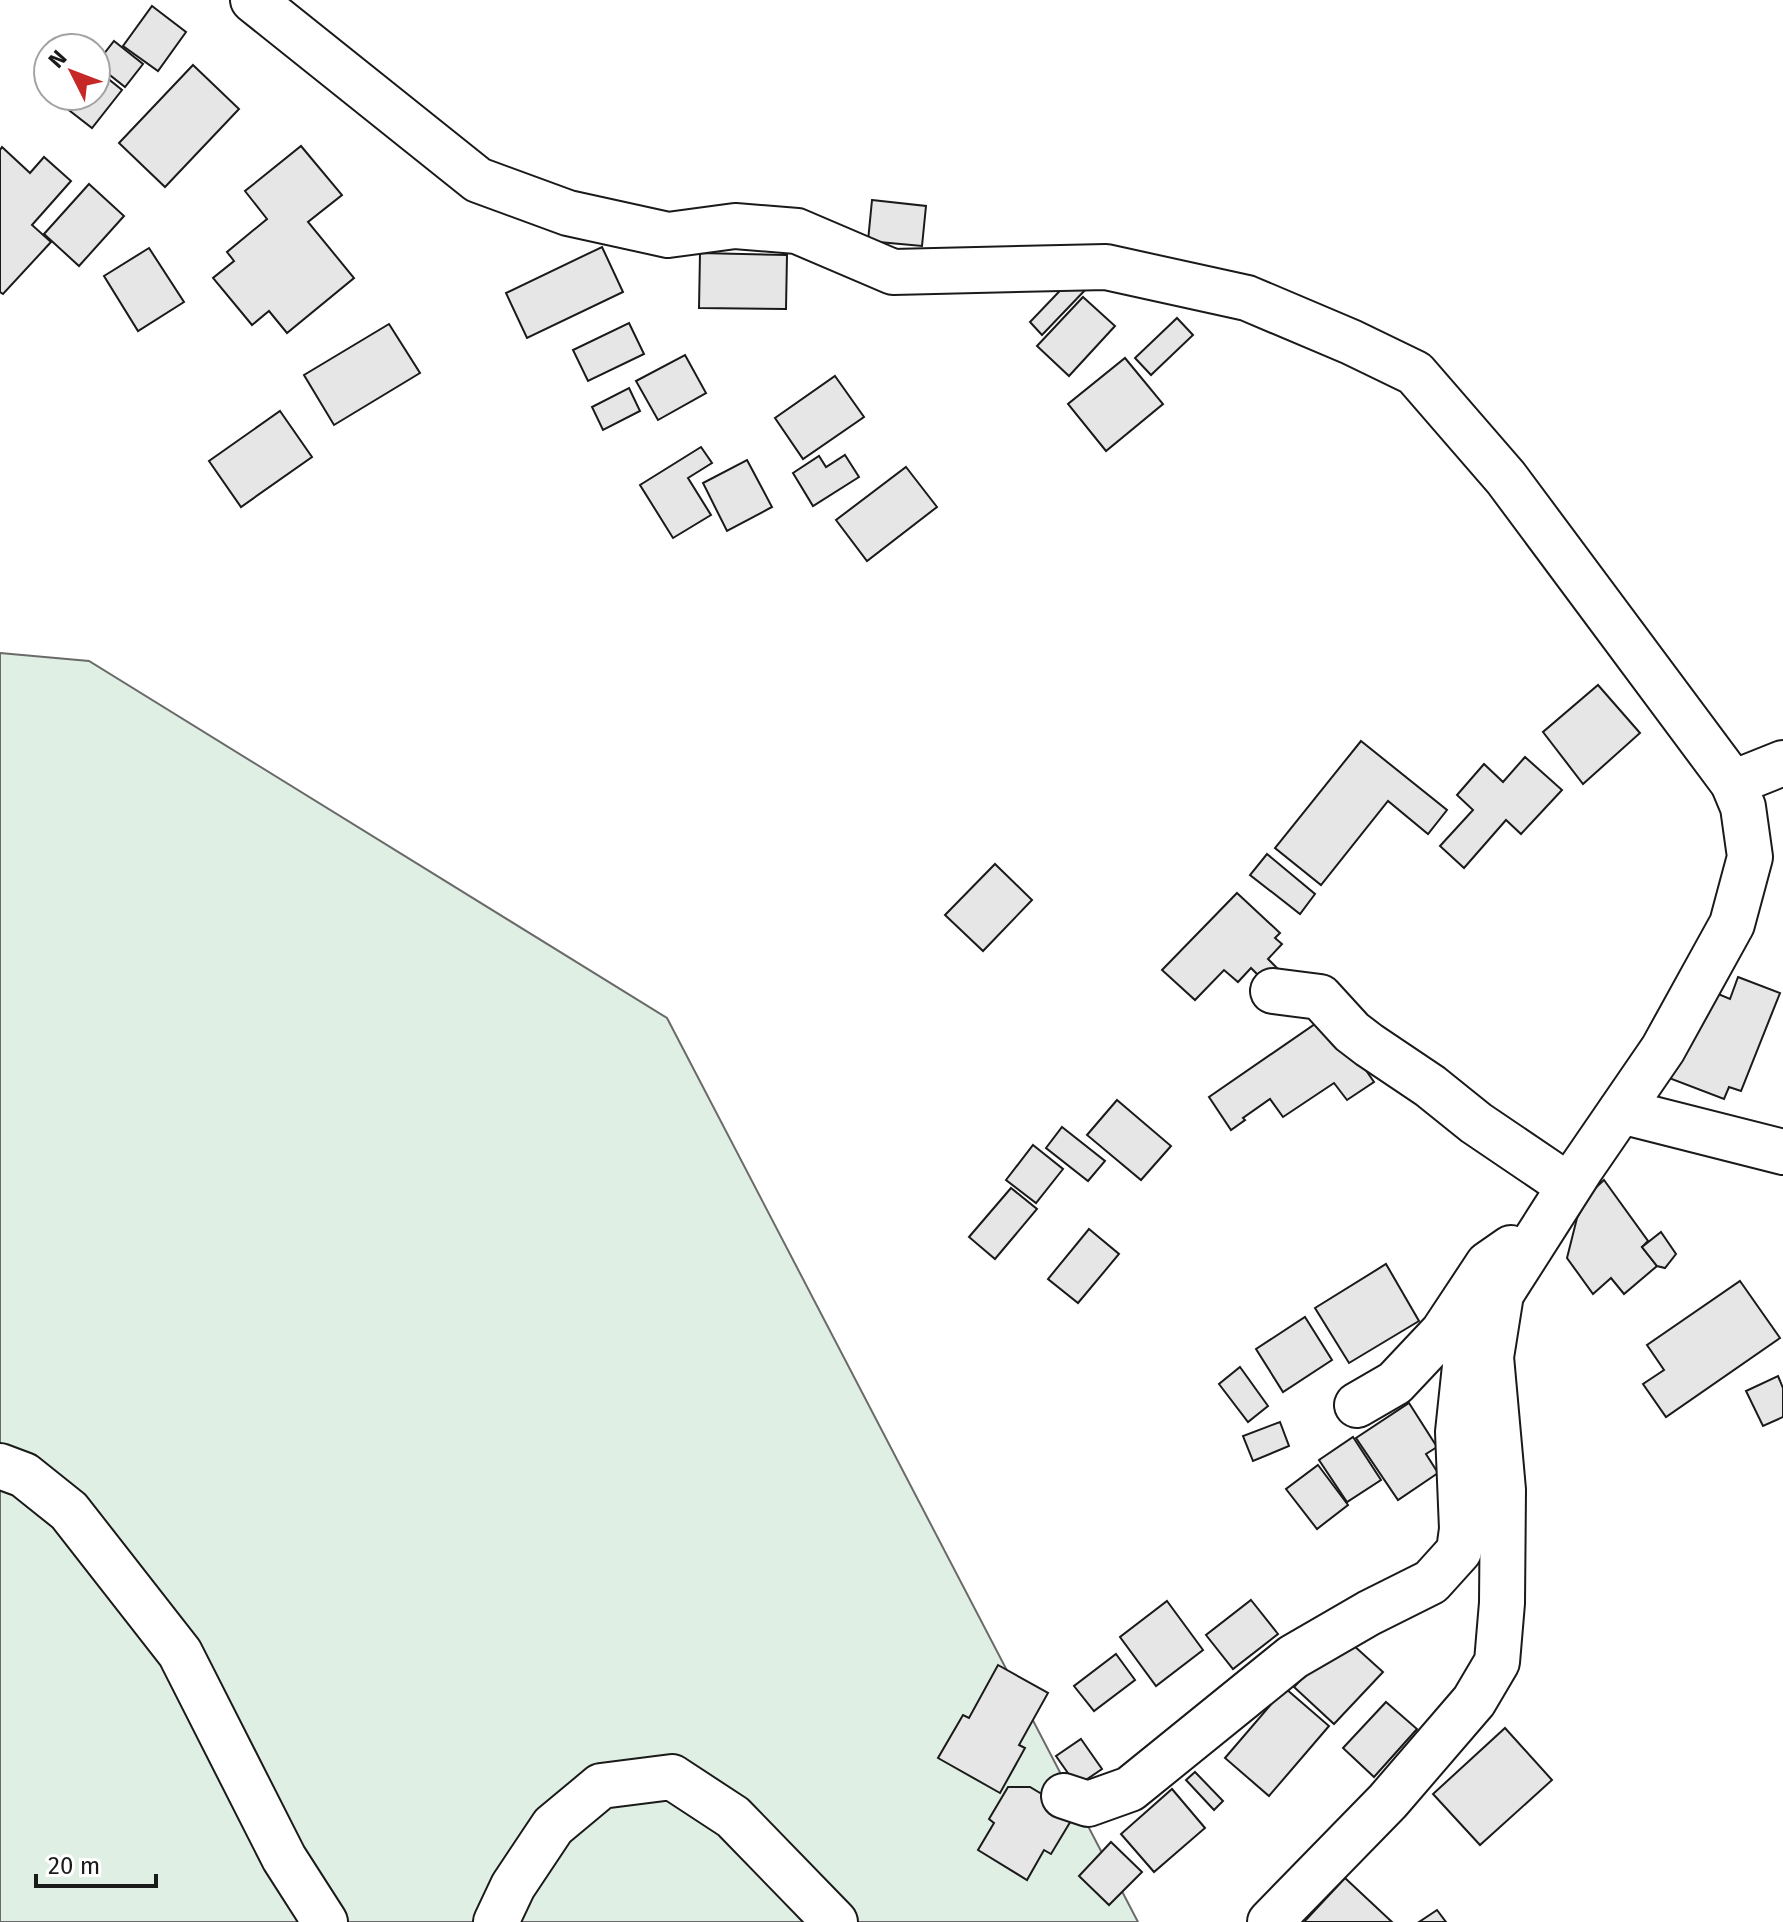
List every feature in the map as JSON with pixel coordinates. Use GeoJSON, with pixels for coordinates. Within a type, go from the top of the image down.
{"type":"FeatureCollection","features":[{"type":"Feature","properties":{"kind":"street"},"geometry":{"type":"LineString","coordinates":[[253,0],[478,180],[568,213],[668,235],[735,226],[797,231],[893,272],[1106,267],[1247,298],[1415,373],[1506,478],[1733,783],[1743,807],[1750,857],[1732,924],[1663,1049],[1569,1186],[1501,1294],[1491,1357],[1503,1490],[1502,1603],[1497,1662],[1474,1701],[1388,1801],[1270,1922]]}},
{"type":"Feature","properties":{"kind":"street"},"geometry":{"type":"LineString","coordinates":[[1733,783],[1783,763]]}},
{"type":"Feature","properties":{"kind":"street"},"geometry":{"type":"LineString","coordinates":[[1273,991],[1320,997],[1352,1032],[1369,1045],[1569,1186]]}},
{"type":"Feature","properties":{"kind":"street"},"geometry":{"type":"LineString","coordinates":[[1621,1111],[1783,1152]]}},
{"type":"Feature","properties":{"kind":"street"},"geometry":{"type":"LineString","coordinates":[[1357,1405],[1395,1383],[1433,1342],[1488,1264],[1543,1227]]}},
{"type":"Feature","properties":{"kind":"street"},"geometry":{"type":"LineString","coordinates":[[1064,1796],[1088,1804],[1130,1789],[1293,1657],[1431,1582],[1459,1551],[1462,1529],[1458,1432],[1469,1325],[1500,1300]]}},
{"type":"Feature","properties":{"kind":"street"},"geometry":{"type":"LineString","coordinates":[[0,1466],[24,1475],[69,1511],[180,1653],[284,1858],[325,1922]]}},
{"type":"Feature","properties":{"kind":"street"},"geometry":{"type":"LineString","coordinates":[[496,1922],[513,1886],[553,1826],[601,1786],[672,1777],[733,1817],[835,1922]]}},
{"type":"Feature","properties":{"kind":"green space"},"geometry":{"type":"Polygon","coordinates":[[[0,653],[89,661],[667,1018],[1138,1922],[0,1922],[0,653]]]}},
{"type":"Feature","properties":{"kind":"building"},"geometry":{"type":"Polygon","coordinates":[[[152,6],[186,32],[158,71],[123,46],[152,6]]]}},
{"type":"Feature","properties":{"kind":"building"},"geometry":{"type":"Polygon","coordinates":[[[114,41],[143,64],[125,87],[112,77],[114,41]]]}},
{"type":"Feature","properties":{"kind":"building"},"geometry":{"type":"Polygon","coordinates":[[[193,65],[239,109],[165,187],[119,143],[193,65]]]}},
{"type":"Feature","properties":{"kind":"building"},"geometry":{"type":"Polygon","coordinates":[[[112,82],[122,90],[112,103],[112,82]]]}},
{"type":"Feature","properties":{"kind":"building"},"geometry":{"type":"Polygon","coordinates":[[[71,112],[105,112],[92,128],[71,112]]]}},
{"type":"Feature","properties":{"kind":"building"},"geometry":{"type":"Polygon","coordinates":[[[301,146],[342,195],[308,222],[354,278],[287,333],[269,311],[252,325],[213,278],[234,261],[227,252],[267,219],[245,191],[301,146]]]}},
{"type":"Feature","properties":{"kind":"building"},"geometry":{"type":"Polygon","coordinates":[[[2,147],[30,173],[44,157],[71,181],[32,225],[51,242],[3,294],[0,292],[2,147]]]}},
{"type":"Feature","properties":{"kind":"building"},"geometry":{"type":"Polygon","coordinates":[[[89,184],[124,216],[79,266],[44,234],[89,184]]]}},
{"type":"Feature","properties":{"kind":"building"},"geometry":{"type":"Polygon","coordinates":[[[872,200],[926,206],[922,246],[868,241],[872,200]]]}},
{"type":"Feature","properties":{"kind":"building"},"geometry":{"type":"Polygon","coordinates":[[[602,247],[623,292],[527,338],[506,293],[602,247]]]}},
{"type":"Feature","properties":{"kind":"building"},"geometry":{"type":"Polygon","coordinates":[[[149,248],[184,302],[138,331],[104,276],[149,248]]]}},
{"type":"Feature","properties":{"kind":"building"},"geometry":{"type":"Polygon","coordinates":[[[700,253],[787,255],[786,309],[699,308],[700,253]]]}},
{"type":"Feature","properties":{"kind":"building"},"geometry":{"type":"Polygon","coordinates":[[[1075,275],[1088,287],[1042,335],[1030,322],[1075,275]]]}},
{"type":"Feature","properties":{"kind":"building"},"geometry":{"type":"Polygon","coordinates":[[[1083,297],[1115,326],[1069,376],[1037,346],[1083,297]]]}},
{"type":"Feature","properties":{"kind":"building"},"geometry":{"type":"Polygon","coordinates":[[[1177,318],[1193,335],[1151,375],[1135,358],[1177,318]]]}},
{"type":"Feature","properties":{"kind":"building"},"geometry":{"type":"Polygon","coordinates":[[[629,323],[644,354],[588,381],[573,350],[629,323]]]}},
{"type":"Feature","properties":{"kind":"building"},"geometry":{"type":"Polygon","coordinates":[[[389,324],[420,373],[334,425],[304,375],[389,324]]]}},
{"type":"Feature","properties":{"kind":"building"},"geometry":{"type":"Polygon","coordinates":[[[685,355],[706,393],[658,420],[636,381],[685,355]]]}},
{"type":"Feature","properties":{"kind":"building"},"geometry":{"type":"Polygon","coordinates":[[[1125,358],[1163,404],[1106,451],[1068,404],[1125,358]]]}},
{"type":"Feature","properties":{"kind":"building"},"geometry":{"type":"Polygon","coordinates":[[[835,376],[864,417],[803,459],[775,418],[835,376]]]}},
{"type":"Feature","properties":{"kind":"building"},"geometry":{"type":"Polygon","coordinates":[[[629,388],[640,411],[603,430],[592,407],[629,388]]]}},
{"type":"Feature","properties":{"kind":"building"},"geometry":{"type":"Polygon","coordinates":[[[280,411],[312,457],[241,507],[209,461],[280,411]]]}},
{"type":"Feature","properties":{"kind":"building"},"geometry":{"type":"Polygon","coordinates":[[[701,447],[712,463],[688,478],[711,515],[673,538],[640,485],[701,447]]]}},
{"type":"Feature","properties":{"kind":"building"},"geometry":{"type":"Polygon","coordinates":[[[845,455],[859,477],[813,506],[793,473],[819,456],[826,467],[845,455]]]}},
{"type":"Feature","properties":{"kind":"building"},"geometry":{"type":"Polygon","coordinates":[[[747,460],[772,507],[727,531],[703,483],[747,460]]]}},
{"type":"Feature","properties":{"kind":"building"},"geometry":{"type":"Polygon","coordinates":[[[906,467],[937,507],[867,561],[836,520],[906,467]]]}},
{"type":"Feature","properties":{"kind":"building"},"geometry":{"type":"Polygon","coordinates":[[[1598,685],[1640,733],[1583,784],[1543,732],[1598,685]]]}},
{"type":"Feature","properties":{"kind":"building"},"geometry":{"type":"Polygon","coordinates":[[[1361,741],[1447,810],[1428,834],[1388,801],[1321,885],[1275,848],[1361,741]]]}},
{"type":"Feature","properties":{"kind":"building"},"geometry":{"type":"Polygon","coordinates":[[[1525,757],[1562,790],[1521,834],[1506,820],[1464,868],[1440,846],[1473,810],[1457,795],[1484,764],[1503,782],[1525,757]]]}},
{"type":"Feature","properties":{"kind":"building"},"geometry":{"type":"Polygon","coordinates":[[[1267,854],[1315,894],[1300,914],[1250,875],[1267,854]]]}},
{"type":"Feature","properties":{"kind":"building"},"geometry":{"type":"Polygon","coordinates":[[[995,864],[1032,900],[983,951],[945,915],[995,864]]]}},
{"type":"Feature","properties":{"kind":"building"},"geometry":{"type":"Polygon","coordinates":[[[1237,893],[1280,933],[1275,938],[1282,944],[1268,959],[1277,968],[1264,981],[1251,968],[1238,982],[1224,970],[1195,1000],[1162,970],[1237,893]]]}},
{"type":"Feature","properties":{"kind":"building"},"geometry":{"type":"Polygon","coordinates":[[[1738,977],[1780,993],[1741,1091],[1729,1087],[1724,1099],[1669,1078],[1704,988],[1730,999],[1738,977]]]}},
{"type":"Feature","properties":{"kind":"building"},"geometry":{"type":"Polygon","coordinates":[[[1328,1015],[1374,1082],[1347,1100],[1334,1083],[1283,1117],[1270,1099],[1231,1130],[1209,1097],[1328,1015]]]}},
{"type":"Feature","properties":{"kind":"building"},"geometry":{"type":"Polygon","coordinates":[[[1117,1100],[1171,1146],[1141,1180],[1087,1135],[1117,1100]]]}},
{"type":"Feature","properties":{"kind":"building"},"geometry":{"type":"Polygon","coordinates":[[[1062,1127],[1105,1161],[1088,1181],[1046,1148],[1062,1127]]]}},
{"type":"Feature","properties":{"kind":"building"},"geometry":{"type":"Polygon","coordinates":[[[1033,1145],[1063,1169],[1036,1203],[1006,1180],[1033,1145]]]}},
{"type":"Feature","properties":{"kind":"building"},"geometry":{"type":"Polygon","coordinates":[[[1604,1180],[1648,1241],[1642,1247],[1657,1266],[1624,1294],[1611,1278],[1593,1294],[1567,1258],[1577,1218],[1591,1192],[1604,1180]]]}},
{"type":"Feature","properties":{"kind":"building"},"geometry":{"type":"Polygon","coordinates":[[[1011,1188],[1037,1209],[995,1259],[969,1237],[1011,1188]]]}},
{"type":"Feature","properties":{"kind":"building"},"geometry":{"type":"Polygon","coordinates":[[[1089,1229],[1119,1254],[1078,1303],[1048,1279],[1089,1229]]]}},
{"type":"Feature","properties":{"kind":"building"},"geometry":{"type":"Polygon","coordinates":[[[1661,1232],[1676,1254],[1665,1268],[1657,1266],[1642,1247],[1661,1232]]]}},
{"type":"Feature","properties":{"kind":"building"},"geometry":{"type":"Polygon","coordinates":[[[1386,1264],[1419,1321],[1349,1363],[1315,1308],[1386,1264]]]}},
{"type":"Feature","properties":{"kind":"building"},"geometry":{"type":"Polygon","coordinates":[[[1740,1281],[1780,1338],[1666,1417],[1643,1384],[1664,1370],[1647,1345],[1740,1281]]]}},
{"type":"Feature","properties":{"kind":"building"},"geometry":{"type":"Polygon","coordinates":[[[1305,1317],[1332,1360],[1283,1392],[1256,1349],[1305,1317]]]}},
{"type":"Feature","properties":{"kind":"building"},"geometry":{"type":"Polygon","coordinates":[[[1240,1367],[1268,1406],[1248,1422],[1219,1384],[1240,1367]]]}},
{"type":"Feature","properties":{"kind":"building"},"geometry":{"type":"Polygon","coordinates":[[[1778,1376],[1783,1388],[1783,1417],[1763,1426],[1746,1391],[1778,1376]]]}},
{"type":"Feature","properties":{"kind":"building"},"geometry":{"type":"Polygon","coordinates":[[[1409,1403],[1437,1447],[1426,1454],[1438,1473],[1398,1500],[1356,1438],[1409,1403]]]}},
{"type":"Feature","properties":{"kind":"building"},"geometry":{"type":"Polygon","coordinates":[[[1280,1422],[1289,1446],[1253,1461],[1243,1436],[1280,1422]]]}},
{"type":"Feature","properties":{"kind":"building"},"geometry":{"type":"Polygon","coordinates":[[[1353,1437],[1381,1480],[1347,1502],[1319,1460],[1353,1437]]]}},
{"type":"Feature","properties":{"kind":"building"},"geometry":{"type":"Polygon","coordinates":[[[1318,1465],[1348,1505],[1317,1529],[1286,1489],[1318,1465]]]}},
{"type":"Feature","properties":{"kind":"building"},"geometry":{"type":"Polygon","coordinates":[[[1251,1600],[1278,1634],[1233,1669],[1206,1635],[1251,1600]]]}},
{"type":"Feature","properties":{"kind":"building"},"geometry":{"type":"Polygon","coordinates":[[[1167,1601],[1203,1650],[1156,1686],[1120,1637],[1167,1601]]]}},
{"type":"Feature","properties":{"kind":"building"},"geometry":{"type":"Polygon","coordinates":[[[1342,1635],[1383,1672],[1334,1724],[1294,1687],[1342,1635]]]}},
{"type":"Feature","properties":{"kind":"building"},"geometry":{"type":"Polygon","coordinates":[[[1116,1654],[1135,1680],[1094,1711],[1074,1686],[1116,1654]]]}},
{"type":"Feature","properties":{"kind":"building"},"geometry":{"type":"Polygon","coordinates":[[[998,1665],[1048,1693],[1019,1745],[1025,1748],[1000,1793],[938,1758],[963,1715],[969,1718],[998,1665]]]}},
{"type":"Feature","properties":{"kind":"building"},"geometry":{"type":"Polygon","coordinates":[[[1285,1688],[1329,1726],[1269,1796],[1225,1758],[1285,1688]]]}},
{"type":"Feature","properties":{"kind":"building"},"geometry":{"type":"Polygon","coordinates":[[[1386,1702],[1417,1729],[1374,1777],[1343,1748],[1386,1702]]]}},
{"type":"Feature","properties":{"kind":"building"},"geometry":{"type":"Polygon","coordinates":[[[1505,1728],[1552,1780],[1480,1845],[1433,1794],[1505,1728]]]}},
{"type":"Feature","properties":{"kind":"building"},"geometry":{"type":"Polygon","coordinates":[[[1081,1739],[1102,1769],[1077,1786],[1056,1756],[1081,1739]]]}},
{"type":"Feature","properties":{"kind":"building"},"geometry":{"type":"Polygon","coordinates":[[[1195,1772],[1223,1801],[1214,1810],[1186,1780],[1195,1772]]]}},
{"type":"Feature","properties":{"kind":"building"},"geometry":{"type":"Polygon","coordinates":[[[1008,1787],[1030,1787],[1075,1814],[1051,1854],[1044,1850],[1027,1880],[978,1850],[994,1823],[989,1819],[1008,1787]]]}},
{"type":"Feature","properties":{"kind":"building"},"geometry":{"type":"Polygon","coordinates":[[[1172,1789],[1205,1828],[1154,1872],[1121,1834],[1172,1789]]]}},
{"type":"Feature","properties":{"kind":"building"},"geometry":{"type":"Polygon","coordinates":[[[1111,1842],[1142,1872],[1109,1905],[1079,1876],[1111,1842]]]}},
{"type":"Feature","properties":{"kind":"building"},"geometry":{"type":"Polygon","coordinates":[[[1345,1878],[1392,1922],[1304,1922],[1345,1878]]]}},
{"type":"Feature","properties":{"kind":"building"},"geometry":{"type":"Polygon","coordinates":[[[1437,1910],[1446,1922],[1419,1922],[1437,1910]]]}}]}
